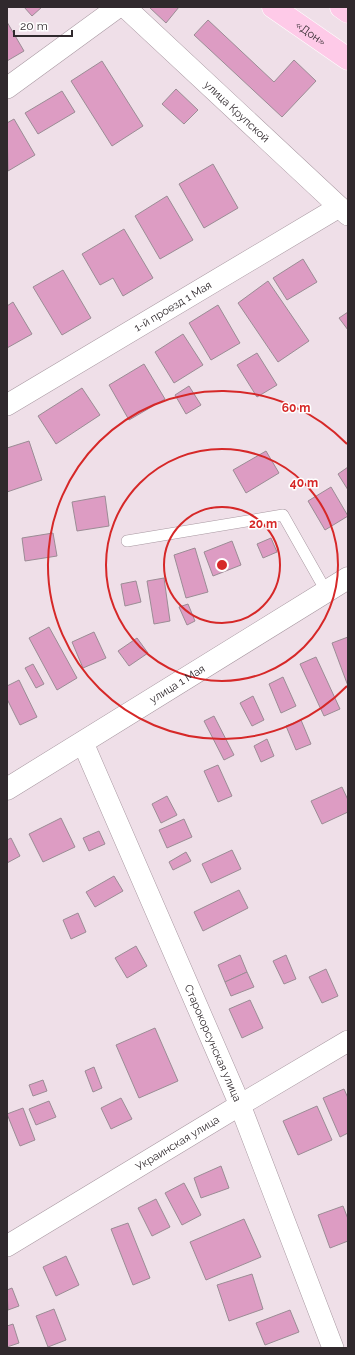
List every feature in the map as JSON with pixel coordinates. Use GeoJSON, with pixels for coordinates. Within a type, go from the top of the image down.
{"type":"FeatureCollection","features":[{"type":"Feature","properties":{"kind":"highway","name":"«Дон»"},"geometry":{"type":"LineString","coordinates":[[273,7],[348,59]]}},
{"type":"Feature","properties":{"kind":"highway"},"geometry":{"type":"LineString","coordinates":[[341,7],[348,12]]}},
{"type":"Feature","properties":{"kind":"street"},"geometry":{"type":"LineString","coordinates":[[7,88],[118,7]]}},
{"type":"Feature","properties":{"kind":"street","name":"улица Крупской"},"geometry":{"type":"LineString","coordinates":[[125,7],[343,211]]}},
{"type":"Feature","properties":{"kind":"street","name":"1-й проезд 1 Мая"},"geometry":{"type":"LineString","coordinates":[[7,405],[343,211]]}},
{"type":"Feature","properties":{"kind":"street","name":"улица 1 Мая"},"geometry":{"type":"LineString","coordinates":[[7,789],[348,578]]}},
{"type":"Feature","properties":{"kind":"street","name":"Старокорсунская улица"},"geometry":{"type":"LineString","coordinates":[[83,743],[240,1105],[333,1348]]}},
{"type":"Feature","properties":{"kind":"street","name":"Украинская улица"},"geometry":{"type":"LineString","coordinates":[[7,1246],[240,1105],[348,1042]]}},
{"type":"Feature","properties":{"kind":"lane"},"geometry":{"type":"LineString","coordinates":[[127,540],[283,515],[326,591]]}},
{"type":"Feature","properties":{"kind":"building"},"geometry":{"type":"Polygon","coordinates":[[[24,7],[42,7],[32,16],[24,7]]]}},
{"type":"Feature","properties":{"kind":"building"},"geometry":{"type":"Polygon","coordinates":[[[149,7],[179,7],[166,23],[149,7]]]}},
{"type":"Feature","properties":{"kind":"building"},"geometry":{"type":"Polygon","coordinates":[[[208,20],[274,82],[294,60],[316,81],[282,117],[194,35],[208,20]]]}},
{"type":"Feature","properties":{"kind":"building"},"geometry":{"type":"Polygon","coordinates":[[[7,22],[24,51],[7,61],[7,22]]]}},
{"type":"Feature","properties":{"kind":"building"},"geometry":{"type":"Polygon","coordinates":[[[102,61],[143,126],[112,146],[71,81],[102,61]]]}},
{"type":"Feature","properties":{"kind":"building"},"geometry":{"type":"Polygon","coordinates":[[[176,89],[198,110],[184,124],[162,104],[176,89]]]}},
{"type":"Feature","properties":{"kind":"building"},"geometry":{"type":"Polygon","coordinates":[[[62,91],[75,112],[38,134],[25,113],[62,91]]]}},
{"type":"Feature","properties":{"kind":"building"},"geometry":{"type":"Polygon","coordinates":[[[14,119],[35,155],[8,171],[7,123],[14,119]]]}},
{"type":"Feature","properties":{"kind":"building"},"geometry":{"type":"Polygon","coordinates":[[[213,164],[238,208],[204,228],[179,184],[213,164]]]}},
{"type":"Feature","properties":{"kind":"building"},"geometry":{"type":"Polygon","coordinates":[[[167,196],[193,240],[160,259],[135,216],[167,196]]]}},
{"type":"Feature","properties":{"kind":"building"},"geometry":{"type":"Polygon","coordinates":[[[124,229],[153,278],[123,296],[113,278],[100,285],[82,254],[124,229]]]}},
{"type":"Feature","properties":{"kind":"building"},"geometry":{"type":"Polygon","coordinates":[[[303,259],[317,282],[287,300],[273,278],[303,259]]]}},
{"type":"Feature","properties":{"kind":"building"},"geometry":{"type":"Polygon","coordinates":[[[63,270],[91,318],[62,335],[33,287],[63,270]]]}},
{"type":"Feature","properties":{"kind":"building"},"geometry":{"type":"Polygon","coordinates":[[[268,281],[309,341],[278,362],[238,303],[268,281]]]}},
{"type":"Feature","properties":{"kind":"building"},"geometry":{"type":"Polygon","coordinates":[[[13,302],[32,334],[7,348],[7,306],[13,302]]]}},
{"type":"Feature","properties":{"kind":"building"},"geometry":{"type":"Polygon","coordinates":[[[218,305],[240,343],[211,360],[189,323],[218,305]]]}},
{"type":"Feature","properties":{"kind":"building"},"geometry":{"type":"Polygon","coordinates":[[[348,312],[348,330],[339,318],[348,312]]]}},
{"type":"Feature","properties":{"kind":"building"},"geometry":{"type":"Polygon","coordinates":[[[183,334],[203,365],[174,383],[155,352],[183,334]]]}},
{"type":"Feature","properties":{"kind":"building"},"geometry":{"type":"Polygon","coordinates":[[[257,353],[277,385],[257,397],[237,365],[257,353]]]}},
{"type":"Feature","properties":{"kind":"building"},"geometry":{"type":"Polygon","coordinates":[[[144,364],[165,399],[129,420],[109,385],[144,364]]]}},
{"type":"Feature","properties":{"kind":"building"},"geometry":{"type":"Polygon","coordinates":[[[189,386],[201,405],[186,414],[175,395],[189,386]]]}},
{"type":"Feature","properties":{"kind":"building"},"geometry":{"type":"Polygon","coordinates":[[[82,388],[100,415],[56,444],[38,416],[82,388]]]}},
{"type":"Feature","properties":{"kind":"building"},"geometry":{"type":"Polygon","coordinates":[[[29,441],[42,480],[7,492],[7,448],[29,441]]]}},
{"type":"Feature","properties":{"kind":"building"},"geometry":{"type":"Polygon","coordinates":[[[266,451],[279,473],[246,493],[233,470],[266,451]]]}},
{"type":"Feature","properties":{"kind":"building"},"geometry":{"type":"Polygon","coordinates":[[[348,467],[348,490],[338,474],[348,467]]]}},
{"type":"Feature","properties":{"kind":"building"},"geometry":{"type":"Polygon","coordinates":[[[331,487],[348,516],[325,530],[308,501],[331,487]]]}},
{"type":"Feature","properties":{"kind":"building"},"geometry":{"type":"Polygon","coordinates":[[[105,496],[109,526],[77,531],[72,502],[105,496]]]}},
{"type":"Feature","properties":{"kind":"building"},"geometry":{"type":"Polygon","coordinates":[[[53,533],[57,556],[25,561],[22,538],[53,533]]]}},
{"type":"Feature","properties":{"kind":"building"},"geometry":{"type":"Polygon","coordinates":[[[271,538],[277,552],[263,558],[257,544],[271,538]]]}},
{"type":"Feature","properties":{"kind":"building"},"geometry":{"type":"Polygon","coordinates":[[[232,541],[241,565],[213,576],[204,552],[232,541]]]}},
{"type":"Feature","properties":{"kind":"building"},"geometry":{"type":"Polygon","coordinates":[[[195,548],[208,592],[186,598],[174,555],[195,548]]]}},
{"type":"Feature","properties":{"kind":"building"},"geometry":{"type":"Polygon","coordinates":[[[164,578],[170,621],[154,624],[147,581],[164,578]]]}},
{"type":"Feature","properties":{"kind":"building"},"geometry":{"type":"Polygon","coordinates":[[[136,581],[141,602],[125,606],[121,584],[136,581]]]}},
{"type":"Feature","properties":{"kind":"building"},"geometry":{"type":"Polygon","coordinates":[[[188,604],[195,621],[187,625],[179,607],[188,604]]]}},
{"type":"Feature","properties":{"kind":"building"},"geometry":{"type":"Polygon","coordinates":[[[49,627],[77,678],[57,690],[29,638],[49,627]]]}},
{"type":"Feature","properties":{"kind":"building"},"geometry":{"type":"Polygon","coordinates":[[[94,632],[106,658],[83,668],[72,642],[94,632]]]}},
{"type":"Feature","properties":{"kind":"building"},"geometry":{"type":"Polygon","coordinates":[[[348,637],[348,686],[332,643],[348,637]]]}},
{"type":"Feature","properties":{"kind":"building"},"geometry":{"type":"Polygon","coordinates":[[[137,638],[148,653],[129,666],[118,651],[137,638]]]}},
{"type":"Feature","properties":{"kind":"building"},"geometry":{"type":"Polygon","coordinates":[[[316,657],[340,709],[324,716],[300,664],[316,657]]]}},
{"type":"Feature","properties":{"kind":"building"},"geometry":{"type":"Polygon","coordinates":[[[33,664],[44,684],[36,688],[25,668],[33,664]]]}},
{"type":"Feature","properties":{"kind":"building"},"geometry":{"type":"Polygon","coordinates":[[[283,677],[296,706],[281,713],[269,684],[283,677]]]}},
{"type":"Feature","properties":{"kind":"building"},"geometry":{"type":"Polygon","coordinates":[[[19,680],[37,717],[20,725],[7,699],[7,686],[19,680]]]}},
{"type":"Feature","properties":{"kind":"building"},"geometry":{"type":"Polygon","coordinates":[[[253,696],[264,720],[252,726],[240,703],[253,696]]]}},
{"type":"Feature","properties":{"kind":"building"},"geometry":{"type":"Polygon","coordinates":[[[214,716],[234,755],[224,760],[204,721],[214,716]]]}},
{"type":"Feature","properties":{"kind":"building"},"geometry":{"type":"Polygon","coordinates":[[[301,720],[311,744],[296,750],[286,726],[301,720]]]}},
{"type":"Feature","properties":{"kind":"building"},"geometry":{"type":"Polygon","coordinates":[[[267,739],[274,756],[261,762],[254,746],[267,739]]]}},
{"type":"Feature","properties":{"kind":"building"},"geometry":{"type":"Polygon","coordinates":[[[218,765],[232,796],[218,802],[204,771],[218,765]]]}},
{"type":"Feature","properties":{"kind":"building"},"geometry":{"type":"Polygon","coordinates":[[[342,787],[348,800],[348,812],[322,824],[311,801],[342,787]]]}},
{"type":"Feature","properties":{"kind":"building"},"geometry":{"type":"Polygon","coordinates":[[[167,796],[177,815],[161,823],[152,804],[167,796]]]}},
{"type":"Feature","properties":{"kind":"building"},"geometry":{"type":"Polygon","coordinates":[[[61,818],[75,847],[43,862],[29,834],[61,818]]]}},
{"type":"Feature","properties":{"kind":"building"},"geometry":{"type":"Polygon","coordinates":[[[184,819],[192,837],[167,848],[159,830],[184,819]]]}},
{"type":"Feature","properties":{"kind":"building"},"geometry":{"type":"Polygon","coordinates":[[[99,831],[105,844],[89,851],[83,838],[99,831]]]}},
{"type":"Feature","properties":{"kind":"building"},"geometry":{"type":"Polygon","coordinates":[[[11,838],[20,856],[7,863],[7,840],[11,838]]]}},
{"type":"Feature","properties":{"kind":"building"},"geometry":{"type":"Polygon","coordinates":[[[232,850],[241,869],[211,883],[202,864],[232,850]]]}},
{"type":"Feature","properties":{"kind":"building"},"geometry":{"type":"Polygon","coordinates":[[[186,852],[191,861],[173,870],[169,862],[186,852]]]}},
{"type":"Feature","properties":{"kind":"building"},"geometry":{"type":"Polygon","coordinates":[[[114,876],[123,891],[95,907],[86,892],[114,876]]]}},
{"type":"Feature","properties":{"kind":"building"},"geometry":{"type":"Polygon","coordinates":[[[239,890],[248,908],[203,931],[194,912],[239,890]]]}},
{"type":"Feature","properties":{"kind":"building"},"geometry":{"type":"Polygon","coordinates":[[[78,913],[86,932],[71,939],[63,920],[78,913]]]}},
{"type":"Feature","properties":{"kind":"building"},"geometry":{"type":"Polygon","coordinates":[[[136,946],[147,966],[127,978],[115,958],[136,946]]]}},
{"type":"Feature","properties":{"kind":"building"},"geometry":{"type":"Polygon","coordinates":[[[240,955],[247,972],[225,982],[218,965],[240,955]]]}},
{"type":"Feature","properties":{"kind":"building"},"geometry":{"type":"Polygon","coordinates":[[[286,955],[296,979],[284,984],[273,961],[286,955]]]}},
{"type":"Feature","properties":{"kind":"building"},"geometry":{"type":"Polygon","coordinates":[[[326,969],[338,996],[322,1003],[309,977],[326,969]]]}},
{"type":"Feature","properties":{"kind":"building"},"geometry":{"type":"Polygon","coordinates":[[[247,972],[254,987],[231,996],[225,982],[247,972]]]}},
{"type":"Feature","properties":{"kind":"building"},"geometry":{"type":"Polygon","coordinates":[[[250,1000],[263,1028],[242,1038],[229,1009],[250,1000]]]}},
{"type":"Feature","properties":{"kind":"building"},"geometry":{"type":"Polygon","coordinates":[[[155,1028],[178,1081],[139,1098],[116,1045],[155,1028]]]}},
{"type":"Feature","properties":{"kind":"building"},"geometry":{"type":"Polygon","coordinates":[[[94,1067],[102,1088],[93,1092],[85,1071],[94,1067]]]}},
{"type":"Feature","properties":{"kind":"building"},"geometry":{"type":"Polygon","coordinates":[[[43,1080],[47,1091],[33,1096],[29,1085],[43,1080]]]}},
{"type":"Feature","properties":{"kind":"building"},"geometry":{"type":"Polygon","coordinates":[[[344,1089],[348,1098],[348,1133],[340,1137],[323,1098],[344,1089]]]}},
{"type":"Feature","properties":{"kind":"building"},"geometry":{"type":"Polygon","coordinates":[[[121,1098],[132,1119],[111,1129],[101,1108],[121,1098]]]}},
{"type":"Feature","properties":{"kind":"building"},"geometry":{"type":"Polygon","coordinates":[[[49,1101],[56,1117],[36,1125],[29,1109],[49,1101]]]}},
{"type":"Feature","properties":{"kind":"building"},"geometry":{"type":"Polygon","coordinates":[[[317,1106],[332,1140],[298,1155],[283,1121],[317,1106]]]}},
{"type":"Feature","properties":{"kind":"building"},"geometry":{"type":"Polygon","coordinates":[[[23,1108],[35,1140],[20,1146],[7,1114],[23,1108]]]}},
{"type":"Feature","properties":{"kind":"building"},"geometry":{"type":"Polygon","coordinates":[[[221,1166],[229,1188],[201,1198],[194,1178],[221,1166]]]}},
{"type":"Feature","properties":{"kind":"building"},"geometry":{"type":"Polygon","coordinates":[[[184,1183],[201,1215],[182,1225],[165,1193],[184,1183]]]}},
{"type":"Feature","properties":{"kind":"building"},"geometry":{"type":"Polygon","coordinates":[[[156,1199],[170,1227],[152,1236],[138,1208],[156,1199]]]}},
{"type":"Feature","properties":{"kind":"building"},"geometry":{"type":"Polygon","coordinates":[[[343,1206],[348,1219],[348,1241],[330,1248],[318,1215],[343,1206]]]}},
{"type":"Feature","properties":{"kind":"building"},"geometry":{"type":"Polygon","coordinates":[[[244,1219],[261,1257],[206,1280],[190,1242],[244,1219]]]}},
{"type":"Feature","properties":{"kind":"building"},"geometry":{"type":"Polygon","coordinates":[[[128,1223],[150,1278],[133,1285],[111,1229],[128,1223]]]}},
{"type":"Feature","properties":{"kind":"building"},"geometry":{"type":"Polygon","coordinates":[[[66,1256],[79,1285],[56,1296],[43,1267],[66,1256]]]}},
{"type":"Feature","properties":{"kind":"building"},"geometry":{"type":"Polygon","coordinates":[[[252,1274],[263,1309],[229,1321],[217,1285],[252,1274]]]}},
{"type":"Feature","properties":{"kind":"building"},"geometry":{"type":"Polygon","coordinates":[[[12,1288],[19,1306],[8,1310],[7,1290],[12,1288]]]}},
{"type":"Feature","properties":{"kind":"building"},"geometry":{"type":"Polygon","coordinates":[[[54,1309],[66,1340],[48,1347],[36,1316],[54,1309]]]}},
{"type":"Feature","properties":{"kind":"building"},"geometry":{"type":"Polygon","coordinates":[[[290,1310],[299,1332],[265,1345],[256,1323],[290,1310]]]}},
{"type":"Feature","properties":{"kind":"building"},"geometry":{"type":"Polygon","coordinates":[[[13,1324],[19,1343],[7,1347],[7,1326],[13,1324]]]}}]}
